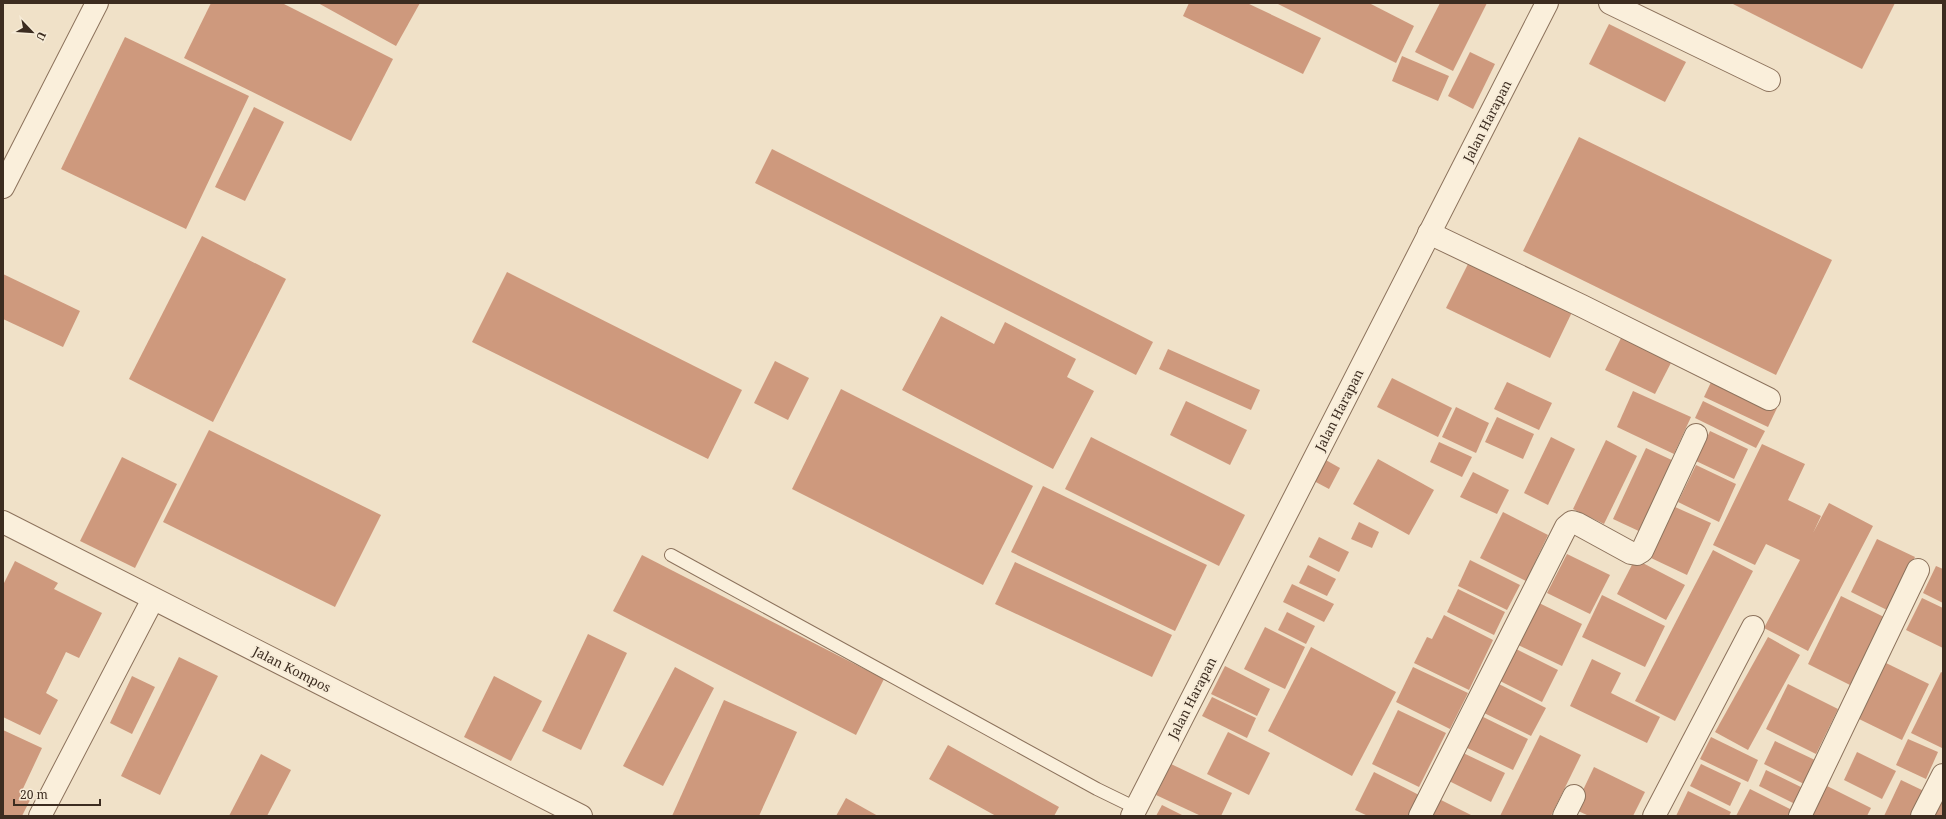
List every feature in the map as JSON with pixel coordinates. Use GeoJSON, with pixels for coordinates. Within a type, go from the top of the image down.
{"type":"FeatureCollection","features":[{"type":"Feature","properties":{"kind":"street"},"geometry":{"type":"LineString","coordinates":[[3,187],[97,3]]}},
{"type":"Feature","properties":{"kind":"street"},"geometry":{"type":"LineString","coordinates":[[1610,3],[1769,80]]}},
{"type":"Feature","properties":{"kind":"street","name":"Jalan Harapan"},"geometry":{"type":"LineString","coordinates":[[1134,812],[1544,4]]}},
{"type":"Feature","properties":{"kind":"street"},"geometry":{"type":"LineString","coordinates":[[1429,233],[1589,309],[1769,399]]}},
{"type":"Feature","properties":{"kind":"street"},"geometry":{"type":"LineString","coordinates":[[1420,816],[1566,527],[1572,522],[1578,524],[1631,553],[1637,554],[1642,550],[1696,435]]}},
{"type":"Feature","properties":{"kind":"street","name":"Jalan Kompos"},"geometry":{"type":"LineString","coordinates":[[3,522],[581,816]]}},
{"type":"Feature","properties":{"kind":"street"},"geometry":{"type":"LineString","coordinates":[[1800,816],[1918,570]]}},
{"type":"Feature","properties":{"kind":"street"},"geometry":{"type":"LineString","coordinates":[[40,816],[153,598]]}},
{"type":"Feature","properties":{"kind":"street"},"geometry":{"type":"LineString","coordinates":[[1654,816],[1753,627]]}},
{"type":"Feature","properties":{"kind":"street"},"geometry":{"type":"LineString","coordinates":[[1922,816],[1943,775]]}},
{"type":"Feature","properties":{"kind":"street"},"geometry":{"type":"LineString","coordinates":[[1564,816],[1574,796]]}},
{"type":"Feature","properties":{"kind":"lane"},"geometry":{"type":"LineString","coordinates":[[671,555],[1097,789],[1134,812]]}},
{"type":"Feature","properties":{"kind":"building"},"geometry":{"type":"Polygon","coordinates":[[[211,3],[282,3],[393,59],[351,141],[184,58],[211,3]]]}},
{"type":"Feature","properties":{"kind":"building"},"geometry":{"type":"Polygon","coordinates":[[[318,3],[420,3],[396,46],[318,3]]]}},
{"type":"Feature","properties":{"kind":"building"},"geometry":{"type":"Polygon","coordinates":[[[1189,3],[1247,3],[1321,38],[1303,74],[1183,16],[1189,3]]]}},
{"type":"Feature","properties":{"kind":"building"},"geometry":{"type":"Polygon","coordinates":[[[1276,3],[1369,3],[1414,26],[1396,63],[1276,3]]]}},
{"type":"Feature","properties":{"kind":"building"},"geometry":{"type":"Polygon","coordinates":[[[1440,3],[1487,3],[1453,71],[1415,52],[1440,3]]]}},
{"type":"Feature","properties":{"kind":"building"},"geometry":{"type":"Polygon","coordinates":[[[1731,3],[1895,3],[1862,69],[1731,3]]]}},
{"type":"Feature","properties":{"kind":"building"},"geometry":{"type":"Polygon","coordinates":[[[1609,24],[1686,62],[1665,102],[1589,64],[1609,24]]]}},
{"type":"Feature","properties":{"kind":"building"},"geometry":{"type":"Polygon","coordinates":[[[125,37],[249,96],[186,229],[61,169],[125,37]]]}},
{"type":"Feature","properties":{"kind":"building"},"geometry":{"type":"Polygon","coordinates":[[[1470,52],[1495,64],[1473,109],[1448,96],[1470,52]]]}},
{"type":"Feature","properties":{"kind":"building"},"geometry":{"type":"Polygon","coordinates":[[[1402,56],[1449,76],[1438,101],[1392,81],[1402,56]]]}},
{"type":"Feature","properties":{"kind":"building"},"geometry":{"type":"Polygon","coordinates":[[[254,107],[284,122],[245,201],[215,187],[254,107]]]}},
{"type":"Feature","properties":{"kind":"building"},"geometry":{"type":"Polygon","coordinates":[[[1579,137],[1832,260],[1776,375],[1523,251],[1579,137]]]}},
{"type":"Feature","properties":{"kind":"building"},"geometry":{"type":"Polygon","coordinates":[[[772,149],[1153,342],[1136,375],[755,183],[772,149]]]}},
{"type":"Feature","properties":{"kind":"building"},"geometry":{"type":"Polygon","coordinates":[[[202,236],[286,279],[213,422],[129,379],[202,236]]]}},
{"type":"Feature","properties":{"kind":"building"},"geometry":{"type":"Polygon","coordinates":[[[1471,258],[1574,308],[1550,358],[1446,308],[1471,258]]]}},
{"type":"Feature","properties":{"kind":"building"},"geometry":{"type":"Polygon","coordinates":[[[507,272],[742,390],[708,459],[472,342],[507,272]]]}},
{"type":"Feature","properties":{"kind":"building"},"geometry":{"type":"Polygon","coordinates":[[[3,274],[80,311],[63,347],[3,319],[3,274]]]}},
{"type":"Feature","properties":{"kind":"building"},"geometry":{"type":"Polygon","coordinates":[[[941,316],[994,344],[1005,322],[1076,359],[1067,377],[1094,391],[1053,469],[902,390],[941,316]]]}},
{"type":"Feature","properties":{"kind":"building"},"geometry":{"type":"Polygon","coordinates":[[[1625,330],[1675,355],[1655,394],[1605,370],[1625,330]]]}},
{"type":"Feature","properties":{"kind":"building"},"geometry":{"type":"Polygon","coordinates":[[[1168,349],[1260,390],[1251,410],[1159,369],[1168,349]]]}},
{"type":"Feature","properties":{"kind":"building"},"geometry":{"type":"Polygon","coordinates":[[[775,361],[809,378],[788,420],[754,403],[775,361]]]}},
{"type":"Feature","properties":{"kind":"building"},"geometry":{"type":"Polygon","coordinates":[[[1392,378],[1452,408],[1438,437],[1377,407],[1392,378]]]}},
{"type":"Feature","properties":{"kind":"building"},"geometry":{"type":"Polygon","coordinates":[[[1713,378],[1777,408],[1768,427],[1704,397],[1713,378]]]}},
{"type":"Feature","properties":{"kind":"building"},"geometry":{"type":"Polygon","coordinates":[[[1507,382],[1552,403],[1539,430],[1494,409],[1507,382]]]}},
{"type":"Feature","properties":{"kind":"building"},"geometry":{"type":"Polygon","coordinates":[[[841,389],[1033,486],[983,585],[792,489],[841,389]]]}},
{"type":"Feature","properties":{"kind":"building"},"geometry":{"type":"Polygon","coordinates":[[[1633,391],[1691,417],[1674,454],[1617,427],[1633,391]]]}},
{"type":"Feature","properties":{"kind":"building"},"geometry":{"type":"Polygon","coordinates":[[[1186,401],[1247,430],[1230,465],[1170,435],[1186,401]]]}},
{"type":"Feature","properties":{"kind":"building"},"geometry":{"type":"Polygon","coordinates":[[[1703,401],[1765,431],[1756,448],[1695,418],[1703,401]]]}},
{"type":"Feature","properties":{"kind":"building"},"geometry":{"type":"Polygon","coordinates":[[[1456,407],[1489,423],[1476,453],[1442,437],[1456,407]]]}},
{"type":"Feature","properties":{"kind":"building"},"geometry":{"type":"Polygon","coordinates":[[[1497,417],[1534,434],[1523,459],[1485,442],[1497,417]]]}},
{"type":"Feature","properties":{"kind":"building"},"geometry":{"type":"Polygon","coordinates":[[[209,430],[381,515],[335,607],[163,522],[209,430]]]}},
{"type":"Feature","properties":{"kind":"building"},"geometry":{"type":"Polygon","coordinates":[[[1710,431],[1748,449],[1734,479],[1696,461],[1710,431]]]}},
{"type":"Feature","properties":{"kind":"building"},"geometry":{"type":"Polygon","coordinates":[[[1091,437],[1245,515],[1219,566],[1065,489],[1091,437]]]}},
{"type":"Feature","properties":{"kind":"building"},"geometry":{"type":"Polygon","coordinates":[[[1551,437],[1575,449],[1548,505],[1524,493],[1551,437]]]}},
{"type":"Feature","properties":{"kind":"building"},"geometry":{"type":"Polygon","coordinates":[[[1606,440],[1637,456],[1604,524],[1573,509],[1606,440]]]}},
{"type":"Feature","properties":{"kind":"building"},"geometry":{"type":"Polygon","coordinates":[[[1439,442],[1472,457],[1462,477],[1430,462],[1439,442]]]}},
{"type":"Feature","properties":{"kind":"building"},"geometry":{"type":"Polygon","coordinates":[[[1762,444],[1805,464],[1788,500],[1821,516],[1813,533],[1829,503],[1873,526],[1808,651],[1764,628],[1800,560],[1766,544],[1755,565],[1713,545],[1762,444]]]}},
{"type":"Feature","properties":{"kind":"building"},"geometry":{"type":"Polygon","coordinates":[[[1646,448],[1676,462],[1643,533],[1613,519],[1646,448]]]}},
{"type":"Feature","properties":{"kind":"building"},"geometry":{"type":"Polygon","coordinates":[[[122,457],[177,484],[135,568],[80,541],[122,457]]]}},
{"type":"Feature","properties":{"kind":"building"},"geometry":{"type":"Polygon","coordinates":[[[1324,459],[1340,468],[1329,489],[1312,480],[1324,459]]]}},
{"type":"Feature","properties":{"kind":"building"},"geometry":{"type":"Polygon","coordinates":[[[1378,459],[1434,490],[1409,535],[1353,504],[1378,459]]]}},
{"type":"Feature","properties":{"kind":"building"},"geometry":{"type":"Polygon","coordinates":[[[1696,465],[1736,484],[1719,522],[1678,502],[1696,465]]]}},
{"type":"Feature","properties":{"kind":"building"},"geometry":{"type":"Polygon","coordinates":[[[1473,472],[1509,490],[1497,514],[1460,497],[1473,472]]]}},
{"type":"Feature","properties":{"kind":"building"},"geometry":{"type":"Polygon","coordinates":[[[1043,486],[1207,565],[1175,631],[1011,552],[1043,486]]]}},
{"type":"Feature","properties":{"kind":"building"},"geometry":{"type":"Polygon","coordinates":[[[1675,507],[1711,523],[1687,575],[1651,558],[1675,507]]]}},
{"type":"Feature","properties":{"kind":"building"},"geometry":{"type":"Polygon","coordinates":[[[1503,512],[1548,535],[1526,581],[1480,558],[1503,512]]]}},
{"type":"Feature","properties":{"kind":"building"},"geometry":{"type":"Polygon","coordinates":[[[1359,522],[1379,532],[1372,548],[1351,539],[1359,522]]]}},
{"type":"Feature","properties":{"kind":"building"},"geometry":{"type":"Polygon","coordinates":[[[1319,537],[1349,552],[1339,572],[1309,557],[1319,537]]]}},
{"type":"Feature","properties":{"kind":"building"},"geometry":{"type":"Polygon","coordinates":[[[1877,539],[1915,557],[1889,611],[1851,592],[1877,539]]]}},
{"type":"Feature","properties":{"kind":"building"},"geometry":{"type":"Polygon","coordinates":[[[1713,550],[1753,571],[1675,721],[1635,701],[1713,550]]]}},
{"type":"Feature","properties":{"kind":"building"},"geometry":{"type":"Polygon","coordinates":[[[1567,554],[1610,575],[1590,614],[1547,593],[1567,554]]]}},
{"type":"Feature","properties":{"kind":"building"},"geometry":{"type":"Polygon","coordinates":[[[642,555],[884,679],[856,735],[613,611],[642,555]]]}},
{"type":"Feature","properties":{"kind":"building"},"geometry":{"type":"Polygon","coordinates":[[[1635,559],[1685,585],[1666,620],[1617,594],[1635,559]]]}},
{"type":"Feature","properties":{"kind":"building"},"geometry":{"type":"Polygon","coordinates":[[[1470,560],[1520,585],[1507,610],[1458,586],[1470,560]]]}},
{"type":"Feature","properties":{"kind":"building"},"geometry":{"type":"Polygon","coordinates":[[[15,561],[58,583],[54,589],[102,613],[79,658],[66,652],[46,693],[58,700],[40,735],[3,717],[3,585],[15,561]]]}},
{"type":"Feature","properties":{"kind":"building"},"geometry":{"type":"Polygon","coordinates":[[[1015,562],[1172,635],[1152,677],[995,604],[1015,562]]]}},
{"type":"Feature","properties":{"kind":"building"},"geometry":{"type":"Polygon","coordinates":[[[1308,565],[1336,579],[1327,596],[1299,583],[1308,565]]]}},
{"type":"Feature","properties":{"kind":"building"},"geometry":{"type":"Polygon","coordinates":[[[1936,566],[1943,569],[1943,603],[1923,593],[1936,566]]]}},
{"type":"Feature","properties":{"kind":"building"},"geometry":{"type":"Polygon","coordinates":[[[1292,584],[1334,604],[1324,622],[1283,602],[1292,584]]]}},
{"type":"Feature","properties":{"kind":"building"},"geometry":{"type":"Polygon","coordinates":[[[1458,589],[1505,612],[1494,635],[1447,612],[1458,589]]]}},
{"type":"Feature","properties":{"kind":"building"},"geometry":{"type":"Polygon","coordinates":[[[1602,595],[1665,626],[1645,667],[1582,637],[1602,595]]]}},
{"type":"Feature","properties":{"kind":"building"},"geometry":{"type":"Polygon","coordinates":[[[1841,596],[1884,617],[1850,685],[1808,664],[1841,596]]]}},
{"type":"Feature","properties":{"kind":"building"},"geometry":{"type":"Polygon","coordinates":[[[1922,598],[1943,608],[1943,648],[1906,630],[1922,598]]]}},
{"type":"Feature","properties":{"kind":"building"},"geometry":{"type":"Polygon","coordinates":[[[1535,601],[1582,624],[1562,666],[1514,643],[1535,601]]]}},
{"type":"Feature","properties":{"kind":"building"},"geometry":{"type":"Polygon","coordinates":[[[1287,612],[1315,626],[1306,644],[1278,630],[1287,612]]]}},
{"type":"Feature","properties":{"kind":"building"},"geometry":{"type":"Polygon","coordinates":[[[1444,615],[1493,640],[1469,690],[1414,663],[1427,637],[1432,639],[1444,615]]]}},
{"type":"Feature","properties":{"kind":"building"},"geometry":{"type":"Polygon","coordinates":[[[1265,627],[1305,647],[1285,689],[1244,669],[1265,627]]]}},
{"type":"Feature","properties":{"kind":"building"},"geometry":{"type":"Polygon","coordinates":[[[588,634],[627,653],[581,750],[542,731],[588,634]]]}},
{"type":"Feature","properties":{"kind":"building"},"geometry":{"type":"Polygon","coordinates":[[[1768,637],[1800,655],[1748,750],[1715,732],[1768,637]]]}},
{"type":"Feature","properties":{"kind":"building"},"geometry":{"type":"Polygon","coordinates":[[[1510,646],[1558,670],[1542,702],[1494,678],[1510,646]]]}},
{"type":"Feature","properties":{"kind":"building"},"geometry":{"type":"Polygon","coordinates":[[[1311,647],[1396,692],[1352,776],[1268,731],[1311,647]]]}},
{"type":"Feature","properties":{"kind":"building"},"geometry":{"type":"Polygon","coordinates":[[[179,657],[218,676],[160,795],[121,776],[179,657]]]}},
{"type":"Feature","properties":{"kind":"building"},"geometry":{"type":"Polygon","coordinates":[[[1592,659],[1621,673],[1611,693],[1660,717],[1647,743],[1570,706],[1592,659]]]}},
{"type":"Feature","properties":{"kind":"building"},"geometry":{"type":"Polygon","coordinates":[[[1886,663],[1929,684],[1902,740],[1859,719],[1886,663]]]}},
{"type":"Feature","properties":{"kind":"building"},"geometry":{"type":"Polygon","coordinates":[[[1225,666],[1270,689],[1257,716],[1211,694],[1225,666]]]}},
{"type":"Feature","properties":{"kind":"building"},"geometry":{"type":"Polygon","coordinates":[[[675,667],[714,688],[663,786],[623,766],[675,667]]]}},
{"type":"Feature","properties":{"kind":"building"},"geometry":{"type":"Polygon","coordinates":[[[1413,667],[1468,693],[1450,729],[1396,702],[1413,667]]]}},
{"type":"Feature","properties":{"kind":"building"},"geometry":{"type":"Polygon","coordinates":[[[1941,672],[1943,673],[1942,748],[1911,733],[1941,672]]]}},
{"type":"Feature","properties":{"kind":"building"},"geometry":{"type":"Polygon","coordinates":[[[132,676],[155,687],[132,734],[110,723],[132,676]]]}},
{"type":"Feature","properties":{"kind":"building"},"geometry":{"type":"Polygon","coordinates":[[[494,676],[542,701],[511,761],[464,737],[494,676]]]}},
{"type":"Feature","properties":{"kind":"building"},"geometry":{"type":"Polygon","coordinates":[[[1493,681],[1546,708],[1531,736],[1478,710],[1493,681]]]}},
{"type":"Feature","properties":{"kind":"building"},"geometry":{"type":"Polygon","coordinates":[[[1788,684],[1838,709],[1816,754],[1766,729],[1788,684]]]}},
{"type":"Feature","properties":{"kind":"building"},"geometry":{"type":"Polygon","coordinates":[[[1212,697],[1256,718],[1247,738],[1202,716],[1212,697]]]}},
{"type":"Feature","properties":{"kind":"building"},"geometry":{"type":"Polygon","coordinates":[[[724,700],[797,732],[759,816],[672,816],[724,700]]]}},
{"type":"Feature","properties":{"kind":"building"},"geometry":{"type":"Polygon","coordinates":[[[1398,710],[1446,733],[1419,787],[1372,764],[1398,710]]]}},
{"type":"Feature","properties":{"kind":"building"},"geometry":{"type":"Polygon","coordinates":[[[1473,712],[1528,739],[1513,770],[1457,743],[1473,712]]]}},
{"type":"Feature","properties":{"kind":"building"},"geometry":{"type":"Polygon","coordinates":[[[3,730],[42,748],[20,795],[30,800],[22,816],[3,816],[3,730]]]}},
{"type":"Feature","properties":{"kind":"building"},"geometry":{"type":"Polygon","coordinates":[[[1228,732],[1270,753],[1249,795],[1207,774],[1228,732]]]}},
{"type":"Feature","properties":{"kind":"building"},"geometry":{"type":"Polygon","coordinates":[[[1540,735],[1581,755],[1551,816],[1500,816],[1540,735]]]}},
{"type":"Feature","properties":{"kind":"building"},"geometry":{"type":"Polygon","coordinates":[[[1711,737],[1758,760],[1748,782],[1700,759],[1711,737]]]}},
{"type":"Feature","properties":{"kind":"building"},"geometry":{"type":"Polygon","coordinates":[[[1908,739],[1938,752],[1926,779],[1896,765],[1908,739]]]}},
{"type":"Feature","properties":{"kind":"building"},"geometry":{"type":"Polygon","coordinates":[[[1775,741],[1815,760],[1804,784],[1764,764],[1775,741]]]}},
{"type":"Feature","properties":{"kind":"building"},"geometry":{"type":"Polygon","coordinates":[[[948,745],[1059,807],[1054,816],[996,816],[929,779],[948,745]]]}},
{"type":"Feature","properties":{"kind":"building"},"geometry":{"type":"Polygon","coordinates":[[[1457,750],[1505,773],[1491,802],[1443,778],[1457,750]]]}},
{"type":"Feature","properties":{"kind":"building"},"geometry":{"type":"Polygon","coordinates":[[[1857,752],[1896,771],[1882,799],[1844,780],[1857,752]]]}},
{"type":"Feature","properties":{"kind":"building"},"geometry":{"type":"Polygon","coordinates":[[[261,754],[291,770],[267,816],[229,816],[261,754]]]}},
{"type":"Feature","properties":{"kind":"building"},"geometry":{"type":"Polygon","coordinates":[[[1171,764],[1232,793],[1221,816],[1201,816],[1156,795],[1171,764]]]}},
{"type":"Feature","properties":{"kind":"building"},"geometry":{"type":"Polygon","coordinates":[[[1701,764],[1741,783],[1730,806],[1690,786],[1701,764]]]}},
{"type":"Feature","properties":{"kind":"building"},"geometry":{"type":"Polygon","coordinates":[[[1594,767],[1645,792],[1633,816],[1589,816],[1574,809],[1594,767]]]}},
{"type":"Feature","properties":{"kind":"building"},"geometry":{"type":"Polygon","coordinates":[[[1766,770],[1807,790],[1799,806],[1759,786],[1766,770]]]}},
{"type":"Feature","properties":{"kind":"building"},"geometry":{"type":"Polygon","coordinates":[[[1374,772],[1419,795],[1409,816],[1368,816],[1355,810],[1374,772]]]}},
{"type":"Feature","properties":{"kind":"building"},"geometry":{"type":"Polygon","coordinates":[[[1901,780],[1924,791],[1912,816],[1884,816],[1901,780]]]}},
{"type":"Feature","properties":{"kind":"building"},"geometry":{"type":"Polygon","coordinates":[[[1823,784],[1871,808],[1867,816],[1807,816],[1823,784]]]}},
{"type":"Feature","properties":{"kind":"building"},"geometry":{"type":"Polygon","coordinates":[[[1750,789],[1792,810],[1789,816],[1736,816],[1750,789]]]}},
{"type":"Feature","properties":{"kind":"building"},"geometry":{"type":"Polygon","coordinates":[[[1688,791],[1731,812],[1729,816],[1676,816],[1688,791]]]}},
{"type":"Feature","properties":{"kind":"building"},"geometry":{"type":"Polygon","coordinates":[[[1433,796],[1473,816],[1423,816],[1433,796]]]}},
{"type":"Feature","properties":{"kind":"building"},"geometry":{"type":"Polygon","coordinates":[[[846,798],[878,816],[836,816],[846,798]]]}},
{"type":"Feature","properties":{"kind":"building"},"geometry":{"type":"Polygon","coordinates":[[[1939,800],[1943,802],[1943,816],[1932,816],[1939,800]]]}},
{"type":"Feature","properties":{"kind":"building"},"geometry":{"type":"Polygon","coordinates":[[[1162,805],[1184,816],[1156,816],[1162,805]]]}}]}
